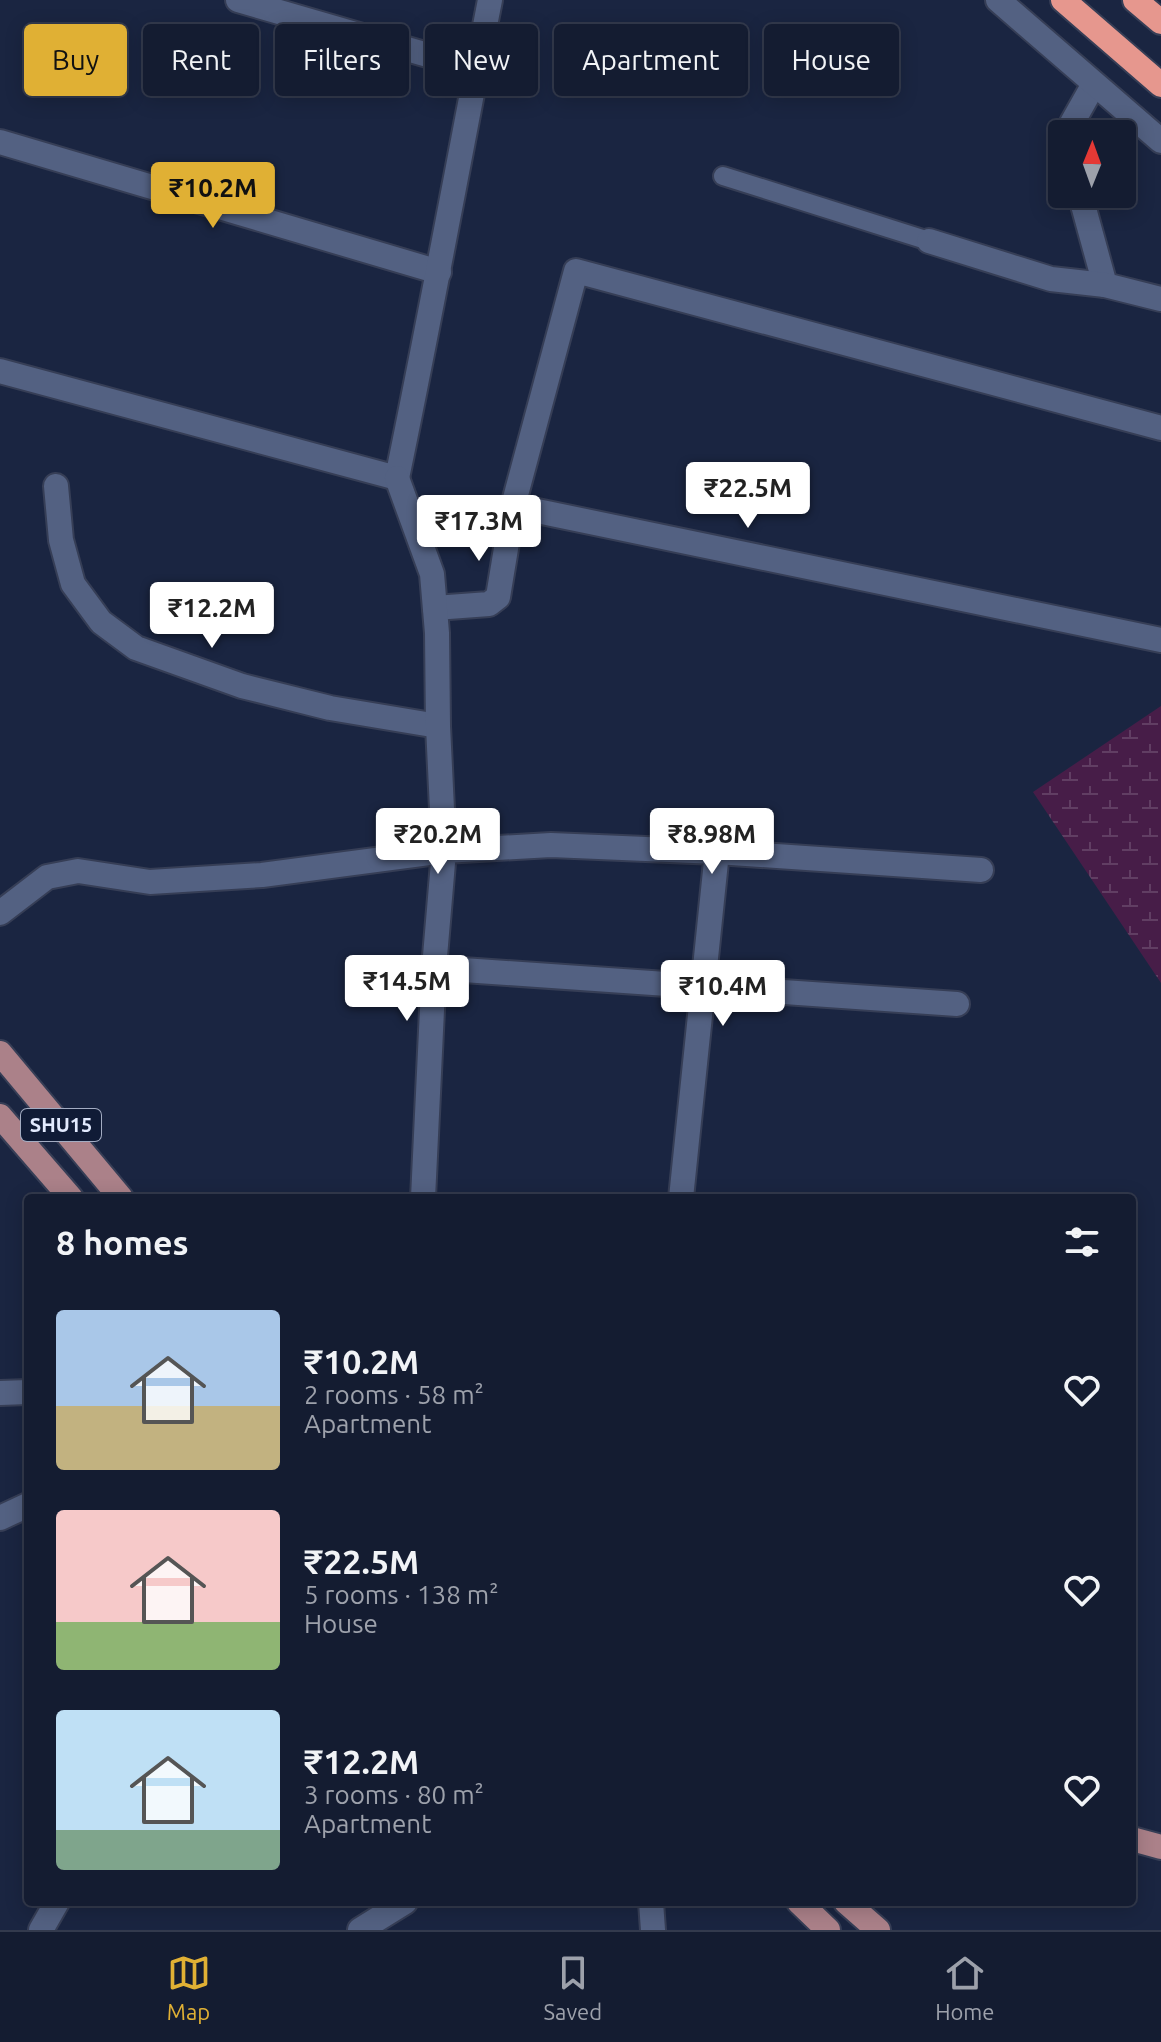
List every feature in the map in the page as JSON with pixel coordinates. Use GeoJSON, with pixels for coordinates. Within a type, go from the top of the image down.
{"type":"FeatureCollection","features":[{"type":"Feature","properties":{"kind":"highway"},"geometry":{"type":"LineString","coordinates":[[1063,0],[1161,85]]}},
{"type":"Feature","properties":{"kind":"highway"},"geometry":{"type":"LineString","coordinates":[[1135,0],[1161,22]]}},
{"type":"Feature","properties":{"kind":"main road","name":"SHU15"},"geometry":{"type":"LineString","coordinates":[[0,1053],[118,1194]]}},
{"type":"Feature","properties":{"kind":"main road","name":"SHU15"},"geometry":{"type":"LineString","coordinates":[[0,1116],[68,1194]]}},
{"type":"Feature","properties":{"kind":"main road"},"geometry":{"type":"LineString","coordinates":[[1136,1840],[1161,1847]]}},
{"type":"Feature","properties":{"kind":"main road"},"geometry":{"type":"LineString","coordinates":[[803,1906],[828,1930]]}},
{"type":"Feature","properties":{"kind":"main road"},"geometry":{"type":"LineString","coordinates":[[851,1906],[878,1930]]}},
{"type":"Feature","properties":{"kind":"street"},"geometry":{"type":"LineString","coordinates":[[238,0],[425,54]]}},
{"type":"Feature","properties":{"kind":"street"},"geometry":{"type":"LineString","coordinates":[[485,24],[490,0]]}},
{"type":"Feature","properties":{"kind":"street"},"geometry":{"type":"LineString","coordinates":[[998,0],[1161,141]]}},
{"type":"Feature","properties":{"kind":"street"},"geometry":{"type":"LineString","coordinates":[[1074,120],[1094,84]]}},
{"type":"Feature","properties":{"kind":"street"},"geometry":{"type":"LineString","coordinates":[[423,1194],[434,968],[444,851],[432,574],[397,478],[471,96]]}},
{"type":"Feature","properties":{"kind":"street"},"geometry":{"type":"LineString","coordinates":[[0,142],[439,272]]}},
{"type":"Feature","properties":{"kind":"street"},"geometry":{"type":"LineString","coordinates":[[1084,208],[1105,285]]}},
{"type":"Feature","properties":{"kind":"street"},"geometry":{"type":"LineString","coordinates":[[929,241],[1051,279],[1105,285],[1161,299]]}},
{"type":"Feature","properties":{"kind":"street"},"geometry":{"type":"LineString","coordinates":[[435,608],[489,604],[498,597],[513,506],[576,271],[1161,428]]}},
{"type":"Feature","properties":{"kind":"street"},"geometry":{"type":"LineString","coordinates":[[0,371],[397,478]]}},
{"type":"Feature","properties":{"kind":"street"},"geometry":{"type":"LineString","coordinates":[[56,486],[61,540],[73,584],[101,622],[136,648],[242,686],[330,708],[438,726]]}},
{"type":"Feature","properties":{"kind":"street"},"geometry":{"type":"LineString","coordinates":[[513,506],[1161,640]]}},
{"type":"Feature","properties":{"kind":"street"},"geometry":{"type":"LineString","coordinates":[[0,913],[47,877],[78,871],[150,882],[262,875],[444,851],[551,845],[717,852],[981,870]]}},
{"type":"Feature","properties":{"kind":"street"},"geometry":{"type":"LineString","coordinates":[[681,1194],[717,852]]}},
{"type":"Feature","properties":{"kind":"street"},"geometry":{"type":"LineString","coordinates":[[434,968],[957,1004]]}},
{"type":"Feature","properties":{"kind":"street"},"geometry":{"type":"LineString","coordinates":[[0,1393],[24,1392]]}},
{"type":"Feature","properties":{"kind":"street"},"geometry":{"type":"LineString","coordinates":[[0,1518],[24,1507]]}},
{"type":"Feature","properties":{"kind":"street"},"geometry":{"type":"LineString","coordinates":[[41,1930],[55,1906]]}},
{"type":"Feature","properties":{"kind":"street"},"geometry":{"type":"LineString","coordinates":[[360,1930],[399,1906]]}},
{"type":"Feature","properties":{"kind":"street"},"geometry":{"type":"LineString","coordinates":[[651,1906],[653,1930]]}},
{"type":"Feature","properties":{"kind":"lane"},"geometry":{"type":"LineString","coordinates":[[723,176],[929,241]]}},
{"type":"Feature","properties":{"kind":"green space"},"geometry":{"type":"Polygon","coordinates":[[[1161,706],[1161,983],[1033,792],[1161,706]]]}}]}
